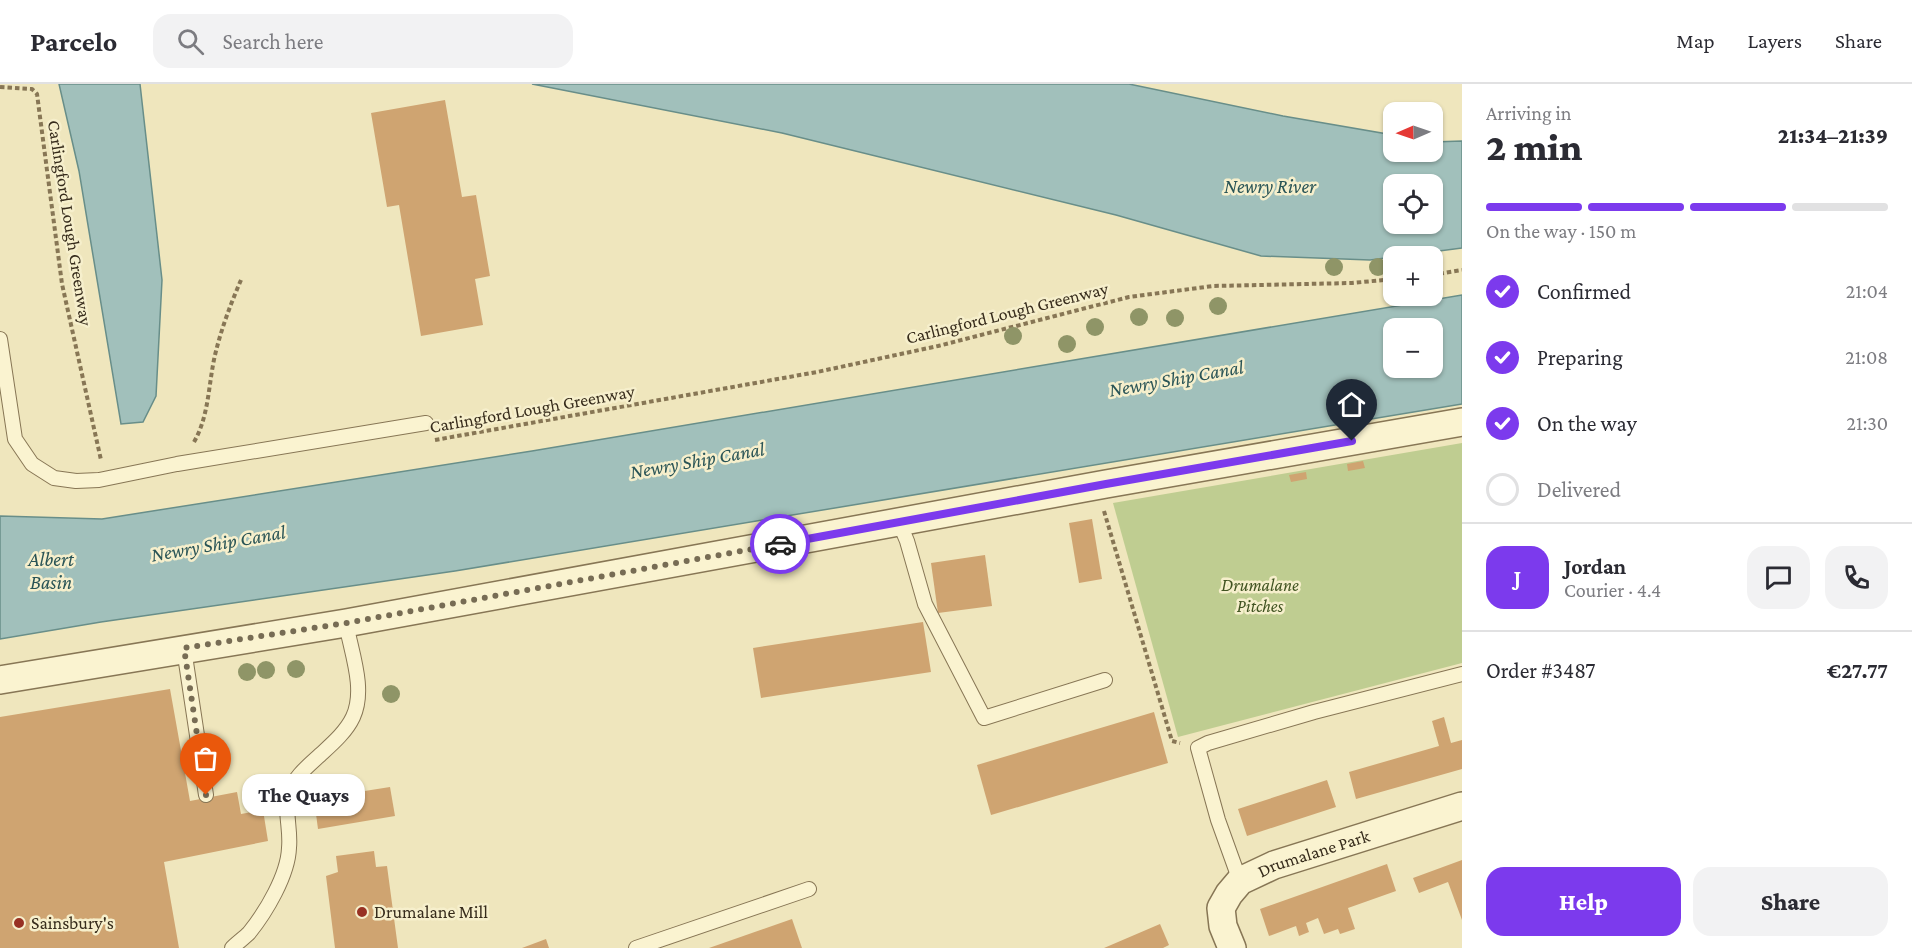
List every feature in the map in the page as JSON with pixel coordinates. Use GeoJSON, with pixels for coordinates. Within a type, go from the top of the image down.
{"type":"FeatureCollection","features":[{"type":"Feature","properties":{"kind":"street"},"geometry":{"type":"LineString","coordinates":[[0,680],[346,623],[899,522],[1103,492],[1462,422]]}},
{"type":"Feature","properties":{"kind":"street","name":"Drumalane Park"},"geometry":{"type":"LineString","coordinates":[[1232,948],[1223,926],[1221,908],[1240,881],[1274,865],[1462,806]]}},
{"type":"Feature","properties":{"kind":"lane"},"geometry":{"type":"LineString","coordinates":[[0,339],[15,439],[32,464],[54,478],[76,482],[106,478],[426,423]]}},
{"type":"Feature","properties":{"kind":"lane"},"geometry":{"type":"LineString","coordinates":[[899,522],[907,541],[925,604],[984,718],[1105,680]]}},
{"type":"Feature","properties":{"kind":"lane"},"geometry":{"type":"LineString","coordinates":[[232,948],[248,934],[264,911],[288,861],[290,844],[287,808],[294,782],[335,741],[353,717],[358,689],[346,623]]}},
{"type":"Feature","properties":{"kind":"lane"},"geometry":{"type":"LineString","coordinates":[[184,648],[206,795]]}},
{"type":"Feature","properties":{"kind":"lane"},"geometry":{"type":"LineString","coordinates":[[1240,881],[1218,820],[1198,748],[1314,712],[1462,674]]}},
{"type":"Feature","properties":{"kind":"lane"},"geometry":{"type":"LineString","coordinates":[[636,948],[809,889]]}},
{"type":"Feature","properties":{"kind":"path","name":"Carlingford Lough Greenway"},"geometry":{"type":"LineString","coordinates":[[0,87],[32,89],[37,94],[62,284],[106,478]]}},
{"type":"Feature","properties":{"kind":"path"},"geometry":{"type":"LineString","coordinates":[[1443,273],[1462,270]]}},
{"type":"Feature","properties":{"kind":"path"},"geometry":{"type":"LineString","coordinates":[[177,464],[202,429],[215,352],[241,280]]}},
{"type":"Feature","properties":{"kind":"path","name":"Carlingford Lough Greenway"},"geometry":{"type":"LineString","coordinates":[[430,441],[817,372],[938,346],[1129,297],[1213,286],[1352,283],[1383,280]]}},
{"type":"Feature","properties":{"kind":"path"},"geometry":{"type":"LineString","coordinates":[[1103,492],[1172,741],[1198,748]]}},
{"type":"Feature","properties":{"kind":"green space","name":"Drumalane Pitches"},"geometry":{"type":"Polygon","coordinates":[[[1462,443],[1462,663],[1178,737],[1113,503],[1462,443]]]}},
{"type":"Feature","properties":{"kind":"water"},"geometry":{"type":"Polygon","coordinates":[[[59,84],[140,84],[162,280],[156,396],[143,422],[121,424],[79,171],[59,84]]]}},
{"type":"Feature","properties":{"kind":"water","name":"Newry River"},"geometry":{"type":"Polygon","coordinates":[[[532,84],[1129,84],[1283,116],[1383,133],[1383,162],[1443,162],[1443,142],[1462,141],[1462,248],[1443,250],[1443,246],[1383,246],[1383,258],[1370,260],[1261,256],[1116,215],[782,133],[532,84]]]}},
{"type":"Feature","properties":{"kind":"water","name":"Newry Ship Canal"},"geometry":{"type":"Polygon","coordinates":[[[1462,295],[1462,404],[455,571],[101,622],[0,639],[0,516],[102,519],[532,451],[1396,306],[1443,306],[1443,298],[1462,295]]]}},
{"type":"Feature","properties":{"kind":"building"},"geometry":{"type":"Polygon","coordinates":[[[445,100],[462,197],[476,195],[490,276],[475,279],[483,325],[421,336],[399,205],[387,207],[371,113],[445,100]]]}},
{"type":"Feature","properties":{"kind":"building"},"geometry":{"type":"Polygon","coordinates":[[[1363,461],[1365,468],[1348,471],[1347,464],[1363,461]]]}},
{"type":"Feature","properties":{"kind":"building"},"geometry":{"type":"Polygon","coordinates":[[[1306,472],[1307,479],[1291,482],[1289,475],[1306,472]]]}},
{"type":"Feature","properties":{"kind":"building"},"geometry":{"type":"Polygon","coordinates":[[[1092,519],[1102,579],[1079,583],[1069,523],[1092,519]]]}},
{"type":"Feature","properties":{"kind":"building"},"geometry":{"type":"Polygon","coordinates":[[[985,555],[992,606],[938,613],[931,563],[985,555]]]}},
{"type":"Feature","properties":{"kind":"building"},"geometry":{"type":"Polygon","coordinates":[[[923,622],[931,672],[761,698],[753,648],[923,622]]]}},
{"type":"Feature","properties":{"kind":"building"},"geometry":{"type":"Polygon","coordinates":[[[170,689],[190,801],[237,792],[241,814],[263,810],[268,841],[164,862],[179,948],[0,948],[0,717],[170,689]]]}},
{"type":"Feature","properties":{"kind":"building"},"geometry":{"type":"Polygon","coordinates":[[[1154,712],[1168,763],[991,815],[977,765],[1154,712]]]}},
{"type":"Feature","properties":{"kind":"building"},"geometry":{"type":"Polygon","coordinates":[[[1444,717],[1451,743],[1462,740],[1462,769],[1356,799],[1349,772],[1439,746],[1432,721],[1444,717]]]}},
{"type":"Feature","properties":{"kind":"building"},"geometry":{"type":"Polygon","coordinates":[[[1327,780],[1336,807],[1247,836],[1238,809],[1327,780]]]}},
{"type":"Feature","properties":{"kind":"building"},"geometry":{"type":"Polygon","coordinates":[[[390,787],[395,816],[318,829],[314,799],[390,787]]]}},
{"type":"Feature","properties":{"kind":"building","name":"Drumalane Mill"},"geometry":{"type":"Polygon","coordinates":[[[374,851],[376,867],[387,866],[398,948],[335,948],[326,876],[338,872],[336,856],[374,851]]]}},
{"type":"Feature","properties":{"kind":"building"},"geometry":{"type":"Polygon","coordinates":[[[1462,860],[1462,920],[1448,882],[1419,893],[1413,878],[1462,860]]]}},
{"type":"Feature","properties":{"kind":"building"},"geometry":{"type":"Polygon","coordinates":[[[1387,864],[1396,891],[1348,908],[1355,929],[1340,934],[1338,929],[1324,934],[1318,918],[1306,923],[1309,932],[1299,936],[1296,926],[1269,936],[1260,909],[1387,864]]]}},
{"type":"Feature","properties":{"kind":"building"},"geometry":{"type":"Polygon","coordinates":[[[792,919],[802,948],[709,948],[792,919]]]}},
{"type":"Feature","properties":{"kind":"building"},"geometry":{"type":"Polygon","coordinates":[[[1160,924],[1169,945],[1163,948],[1104,948],[1160,924]]]}},
{"type":"Feature","properties":{"kind":"building"},"geometry":{"type":"Polygon","coordinates":[[[546,939],[549,948],[522,948],[546,939]]]}},
{"type":"Feature","properties":{"kind":"way so far"},"geometry":{"type":"LineString","coordinates":[[206,795],[184,648],[346,623],[780,544]]}},
{"type":"Feature","properties":{"kind":"place","name":"The Quays"},"geometry":{"type":"Point","coordinates":[206,795]}},
{"type":"Feature","properties":{"kind":"place","name":"Drumalane Mill"},"geometry":{"type":"Point","coordinates":[362,912]}},
{"type":"Feature","properties":{"kind":"place","name":"Sainsbury's"},"geometry":{"type":"Point","coordinates":[19,923]}},
{"type":"Feature","properties":{"kind":"route"},"geometry":{"type":"LineString","coordinates":[[780,544],[1352,441]]}},
{"type":"Feature","properties":{"kind":"water label","name":"Albert Basin"},"geometry":{"type":"Point","coordinates":[51,570]}}]}
